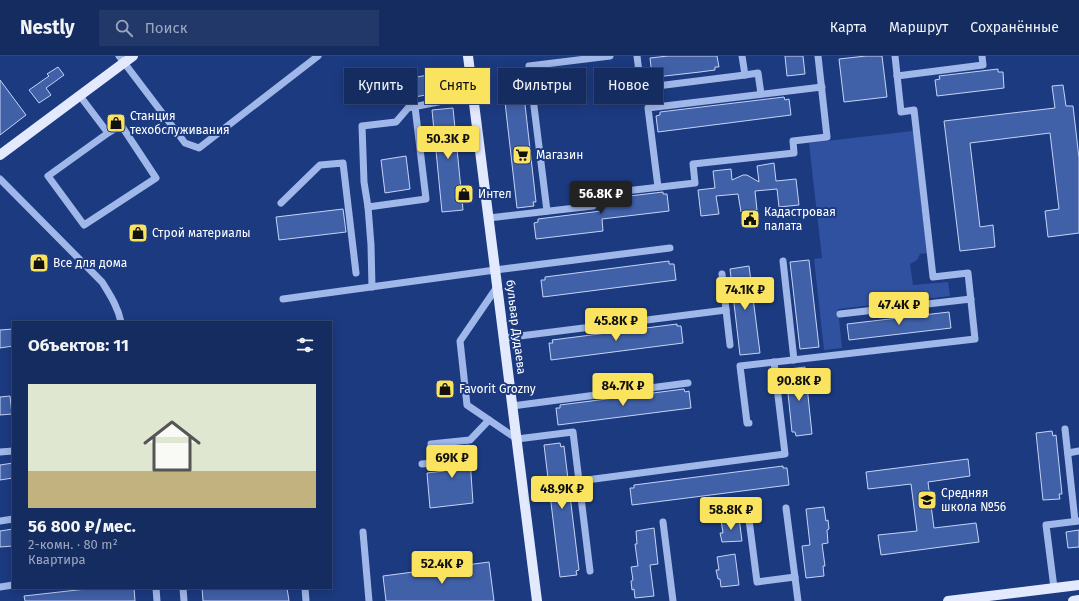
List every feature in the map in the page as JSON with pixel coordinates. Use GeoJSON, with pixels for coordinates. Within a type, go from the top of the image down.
{"type":"FeatureCollection","features":[{"type":"Feature","properties":{"kind":"main road"},"geometry":{"type":"LineString","coordinates":[[0,156],[80,96],[121,59],[133,56]]}},
{"type":"Feature","properties":{"kind":"main road","name":"бульвар Дудаева"},"geometry":{"type":"LineString","coordinates":[[468,56],[470,68]]}},
{"type":"Feature","properties":{"kind":"main road","name":"бульвар Дудаева"},"geometry":{"type":"LineString","coordinates":[[474,104],[537,601]]}},
{"type":"Feature","properties":{"kind":"main road"},"geometry":{"type":"LineString","coordinates":[[948,601],[1079,585]]}},
{"type":"Feature","properties":{"kind":"street"},"geometry":{"type":"LineString","coordinates":[[121,59],[184,144],[199,148],[318,56]]}},
{"type":"Feature","properties":{"kind":"street"},"geometry":{"type":"LineString","coordinates":[[547,211],[529,66],[610,56]]}},
{"type":"Feature","properties":{"kind":"street"},"geometry":{"type":"LineString","coordinates":[[637,56],[641,88],[758,73],[761,94]]}},
{"type":"Feature","properties":{"kind":"street"},"geometry":{"type":"LineString","coordinates":[[742,56],[745,75]]}},
{"type":"Feature","properties":{"kind":"street"},"geometry":{"type":"LineString","coordinates":[[488,218],[593,206],[591,195],[695,183],[693,164],[794,153],[793,141],[828,137],[818,56]]}},
{"type":"Feature","properties":{"kind":"street"},"geometry":{"type":"LineString","coordinates":[[749,423],[747,423],[740,366],[975,339],[968,273],[933,277],[914,110],[901,112],[895,56]]}},
{"type":"Feature","properties":{"kind":"street"},"geometry":{"type":"LineString","coordinates":[[897,76],[983,65],[982,56]]}},
{"type":"Feature","properties":{"kind":"street"},"geometry":{"type":"LineString","coordinates":[[658,187],[648,108],[822,87]]}},
{"type":"Feature","properties":{"kind":"street"},"geometry":{"type":"LineString","coordinates":[[80,96],[108,133]]}},
{"type":"Feature","properties":{"kind":"street"},"geometry":{"type":"LineString","coordinates":[[372,287],[371,245],[368,207],[364,182],[362,126],[396,122],[408,108],[430,104]]}},
{"type":"Feature","properties":{"kind":"street"},"geometry":{"type":"LineString","coordinates":[[368,207],[426,199],[415,107]]}},
{"type":"Feature","properties":{"kind":"street"},"geometry":{"type":"LineString","coordinates":[[121,124],[156,178],[84,225],[48,176],[108,133],[121,124]]}},
{"type":"Feature","properties":{"kind":"street"},"geometry":{"type":"LineString","coordinates":[[281,203],[320,166],[343,163],[356,273]]}},
{"type":"Feature","properties":{"kind":"street"},"geometry":{"type":"LineString","coordinates":[[0,179],[102,282],[119,312],[120,321]]}},
{"type":"Feature","properties":{"kind":"street"},"geometry":{"type":"LineString","coordinates":[[283,299],[670,248]]}},
{"type":"Feature","properties":{"kind":"street"},"geometry":{"type":"LineString","coordinates":[[783,261],[794,360]]}},
{"type":"Feature","properties":{"kind":"street"},"geometry":{"type":"LineString","coordinates":[[722,274],[730,345]]}},
{"type":"Feature","properties":{"kind":"street"},"geometry":{"type":"LineString","coordinates":[[497,287],[460,341],[467,405],[517,439],[573,432],[590,572]]}},
{"type":"Feature","properties":{"kind":"street"},"geometry":{"type":"LineString","coordinates":[[840,314],[971,299]]}},
{"type":"Feature","properties":{"kind":"street"},"geometry":{"type":"LineString","coordinates":[[504,338],[726,310]]}},
{"type":"Feature","properties":{"kind":"street"},"geometry":{"type":"LineString","coordinates":[[579,481],[785,454],[774,362]]}},
{"type":"Feature","properties":{"kind":"street"},"geometry":{"type":"LineString","coordinates":[[512,406],[688,383]]}},
{"type":"Feature","properties":{"kind":"street"},"geometry":{"type":"LineString","coordinates":[[422,464],[432,462],[431,444],[470,440],[489,420]]}},
{"type":"Feature","properties":{"kind":"street"},"geometry":{"type":"LineString","coordinates":[[1054,588],[1046,525],[1077,521],[1065,429]]}},
{"type":"Feature","properties":{"kind":"street"},"geometry":{"type":"LineString","coordinates":[[0,452],[12,451]]}},
{"type":"Feature","properties":{"kind":"street"},"geometry":{"type":"LineString","coordinates":[[1068,453],[1079,452]]}},
{"type":"Feature","properties":{"kind":"street"},"geometry":{"type":"LineString","coordinates":[[747,504],[757,582],[795,577]]}},
{"type":"Feature","properties":{"kind":"street"},"geometry":{"type":"LineString","coordinates":[[786,508],[798,601]]}},
{"type":"Feature","properties":{"kind":"street"},"geometry":{"type":"LineString","coordinates":[[0,521],[12,519]]}},
{"type":"Feature","properties":{"kind":"street"},"geometry":{"type":"LineString","coordinates":[[663,522],[673,601]]}},
{"type":"Feature","properties":{"kind":"street"},"geometry":{"type":"LineString","coordinates":[[363,532],[369,601]]}},
{"type":"Feature","properties":{"kind":"street"},"geometry":{"type":"LineString","coordinates":[[0,586],[12,585]]}},
{"type":"Feature","properties":{"kind":"street"},"geometry":{"type":"LineString","coordinates":[[156,589],[157,601]]}},
{"type":"Feature","properties":{"kind":"street"},"geometry":{"type":"LineString","coordinates":[[183,589],[184,601]]}},
{"type":"Feature","properties":{"kind":"street"},"geometry":{"type":"LineString","coordinates":[[305,589],[306,601]]}},
{"type":"Feature","properties":{"kind":"shaded area"},"geometry":{"type":"Polygon","coordinates":[[[913,131],[927,253],[920,254],[917,260],[910,264],[913,285],[948,282],[950,296],[838,309],[842,348],[824,350],[814,259],[822,258],[809,143],[913,131]]]}},
{"type":"Feature","properties":{"kind":"building"},"geometry":{"type":"Polygon","coordinates":[[[668,56],[717,56],[719,67],[715,67],[715,70],[663,76],[663,68],[651,68],[650,58],[668,56]]]}},
{"type":"Feature","properties":{"kind":"building"},"geometry":{"type":"Polygon","coordinates":[[[785,56],[803,56],[805,74],[787,76],[785,56]]]}},
{"type":"Feature","properties":{"kind":"building"},"geometry":{"type":"Polygon","coordinates":[[[882,56],[887,97],[844,102],[839,59],[882,56]]]}},
{"type":"Feature","properties":{"kind":"building"},"geometry":{"type":"Polygon","coordinates":[[[58,67],[64,75],[46,88],[51,95],[39,103],[29,90],[49,76],[47,74],[58,67]]]}},
{"type":"Feature","properties":{"kind":"building"},"geometry":{"type":"Polygon","coordinates":[[[998,69],[998,72],[1003,72],[1004,88],[937,96],[935,80],[940,79],[939,76],[998,69]]]}},
{"type":"Feature","properties":{"kind":"building"},"geometry":{"type":"Polygon","coordinates":[[[425,76],[425,95],[417,97],[417,77],[425,76]]]}},
{"type":"Feature","properties":{"kind":"building"},"geometry":{"type":"Polygon","coordinates":[[[0,80],[26,115],[0,135],[0,80]]]}},
{"type":"Feature","properties":{"kind":"building"},"geometry":{"type":"Polygon","coordinates":[[[1063,85],[1066,106],[1073,106],[1079,158],[1079,233],[1048,237],[1045,211],[1059,209],[1050,133],[970,143],[980,227],[993,225],[995,247],[960,251],[944,121],[1055,108],[1052,86],[1063,85]]]}},
{"type":"Feature","properties":{"kind":"building"},"geometry":{"type":"Polygon","coordinates":[[[784,97],[785,100],[789,99],[791,115],[658,132],[656,116],[660,115],[660,112],[784,97]]]}},
{"type":"Feature","properties":{"kind":"building"},"geometry":{"type":"Polygon","coordinates":[[[505,104],[525,104],[536,202],[533,202],[534,206],[517,208],[505,104]]]}},
{"type":"Feature","properties":{"kind":"building"},"geometry":{"type":"Polygon","coordinates":[[[453,108],[463,210],[442,212],[432,110],[453,108]]]}},
{"type":"Feature","properties":{"kind":"building"},"geometry":{"type":"Polygon","coordinates":[[[406,156],[410,189],[385,193],[381,160],[406,156]]]}},
{"type":"Feature","properties":{"kind":"building"},"geometry":{"type":"Polygon","coordinates":[[[774,163],[776,181],[796,179],[799,205],[779,207],[777,189],[755,191],[757,210],[741,212],[738,194],[716,196],[719,214],[701,216],[698,190],[715,188],[713,171],[731,169],[732,180],[743,175],[747,175],[759,182],[757,166],[774,163]]]}},
{"type":"Feature","properties":{"kind":"building"},"geometry":{"type":"Polygon","coordinates":[[[663,192],[663,194],[667,194],[669,211],[602,219],[603,231],[536,239],[534,223],[538,222],[538,219],[601,211],[600,202],[604,202],[604,199],[663,192]]]}},
{"type":"Feature","properties":{"kind":"building"},"geometry":{"type":"Polygon","coordinates":[[[343,209],[346,232],[279,240],[276,217],[343,209]]]}},
{"type":"Feature","properties":{"kind":"building"},"geometry":{"type":"Polygon","coordinates":[[[809,260],[819,347],[800,349],[790,262],[809,260]]]}},
{"type":"Feature","properties":{"kind":"building"},"geometry":{"type":"Polygon","coordinates":[[[669,261],[669,264],[674,264],[676,280],[543,297],[541,280],[545,280],[545,277],[669,261]]]}},
{"type":"Feature","properties":{"kind":"building"},"geometry":{"type":"Polygon","coordinates":[[[749,266],[760,353],[740,355],[730,269],[749,266]]]}},
{"type":"Feature","properties":{"kind":"building"},"geometry":{"type":"Polygon","coordinates":[[[949,312],[951,328],[849,340],[847,324],[949,312]]]}},
{"type":"Feature","properties":{"kind":"building"},"geometry":{"type":"Polygon","coordinates":[[[677,324],[677,326],[681,326],[683,343],[551,360],[549,343],[553,343],[552,340],[677,324]]]}},
{"type":"Feature","properties":{"kind":"building"},"geometry":{"type":"Polygon","coordinates":[[[12,329],[12,346],[0,348],[0,330],[12,329]]]}},
{"type":"Feature","properties":{"kind":"building"},"geometry":{"type":"Polygon","coordinates":[[[805,367],[812,434],[796,436],[795,432],[792,432],[786,374],[789,373],[789,369],[805,367]]]}},
{"type":"Feature","properties":{"kind":"building"},"geometry":{"type":"Polygon","coordinates":[[[684,389],[685,392],[689,391],[691,408],[558,425],[556,408],[560,408],[560,405],[684,389]]]}},
{"type":"Feature","properties":{"kind":"building"},"geometry":{"type":"Polygon","coordinates":[[[10,396],[12,414],[0,415],[0,397],[10,396]]]}},
{"type":"Feature","properties":{"kind":"building"},"geometry":{"type":"Polygon","coordinates":[[[1052,431],[1053,436],[1056,435],[1062,494],[1059,494],[1060,499],[1043,500],[1036,433],[1052,431]]]}},
{"type":"Feature","properties":{"kind":"building"},"geometry":{"type":"Polygon","coordinates":[[[560,443],[561,447],[564,446],[579,570],[576,571],[577,575],[560,577],[544,445],[560,443]]]}},
{"type":"Feature","properties":{"kind":"building"},"geometry":{"type":"Polygon","coordinates":[[[469,445],[473,503],[430,508],[427,473],[444,471],[442,448],[469,445]]]}},
{"type":"Feature","properties":{"kind":"building"},"geometry":{"type":"Polygon","coordinates":[[[968,459],[970,476],[928,482],[934,528],[976,523],[979,542],[881,555],[878,535],[917,531],[911,484],[868,489],[866,472],[968,459]]]}},
{"type":"Feature","properties":{"kind":"building"},"geometry":{"type":"Polygon","coordinates":[[[12,463],[12,478],[0,480],[0,465],[12,463]]]}},
{"type":"Feature","properties":{"kind":"building"},"geometry":{"type":"Polygon","coordinates":[[[783,466],[783,468],[787,468],[789,485],[632,505],[630,488],[634,488],[634,485],[783,466]]]}},
{"type":"Feature","properties":{"kind":"building"},"geometry":{"type":"Polygon","coordinates":[[[824,507],[829,529],[827,530],[828,543],[822,544],[825,566],[823,566],[824,576],[806,578],[802,546],[810,545],[806,509],[824,507]]]}},
{"type":"Feature","properties":{"kind":"building"},"geometry":{"type":"Polygon","coordinates":[[[739,518],[742,541],[722,542],[720,533],[723,533],[721,520],[739,518]]]}},
{"type":"Feature","properties":{"kind":"building"},"geometry":{"type":"Polygon","coordinates":[[[654,528],[658,564],[650,565],[654,596],[635,598],[634,589],[632,590],[631,581],[633,580],[631,567],[638,566],[635,544],[637,544],[636,531],[654,528]]]}},
{"type":"Feature","properties":{"kind":"building"},"geometry":{"type":"Polygon","coordinates":[[[12,529],[12,546],[0,547],[0,531],[12,529]]]}},
{"type":"Feature","properties":{"kind":"building"},"geometry":{"type":"Polygon","coordinates":[[[1079,530],[1079,547],[1068,548],[1066,532],[1079,530]]]}},
{"type":"Feature","properties":{"kind":"building"},"geometry":{"type":"Polygon","coordinates":[[[735,554],[739,585],[721,587],[720,579],[718,579],[716,570],[719,570],[717,557],[735,554]]]}},
{"type":"Feature","properties":{"kind":"building"},"geometry":{"type":"Polygon","coordinates":[[[489,562],[494,601],[386,601],[383,576],[489,562]]]}},
{"type":"Feature","properties":{"kind":"building"},"geometry":{"type":"Polygon","coordinates":[[[86,589],[134,589],[135,601],[25,601],[24,596],[86,589]]]}},
{"type":"Feature","properties":{"kind":"building"},"geometry":{"type":"Polygon","coordinates":[[[202,589],[287,589],[289,601],[203,601],[202,589]]]}},
{"type":"Feature","properties":{"kind":"place","name":"Станция техобслуживания"},"geometry":{"type":"Point","coordinates":[116,123]}},
{"type":"Feature","properties":{"kind":"place","name":"Магазин"},"geometry":{"type":"Point","coordinates":[522,155]}},
{"type":"Feature","properties":{"kind":"place","name":"Интел"},"geometry":{"type":"Point","coordinates":[464,194]}},
{"type":"Feature","properties":{"kind":"place","name":"Кадастровая палата"},"geometry":{"type":"Point","coordinates":[750,219]}},
{"type":"Feature","properties":{"kind":"place","name":"Строй материалы"},"geometry":{"type":"Point","coordinates":[138,233]}},
{"type":"Feature","properties":{"kind":"place","name":"Все для дома"},"geometry":{"type":"Point","coordinates":[39,263]}},
{"type":"Feature","properties":{"kind":"place","name":"Favorit Grozny"},"geometry":{"type":"Point","coordinates":[445,389]}},
{"type":"Feature","properties":{"kind":"place","name":"Средняя школа №56"},"geometry":{"type":"Point","coordinates":[927,500]}}]}
